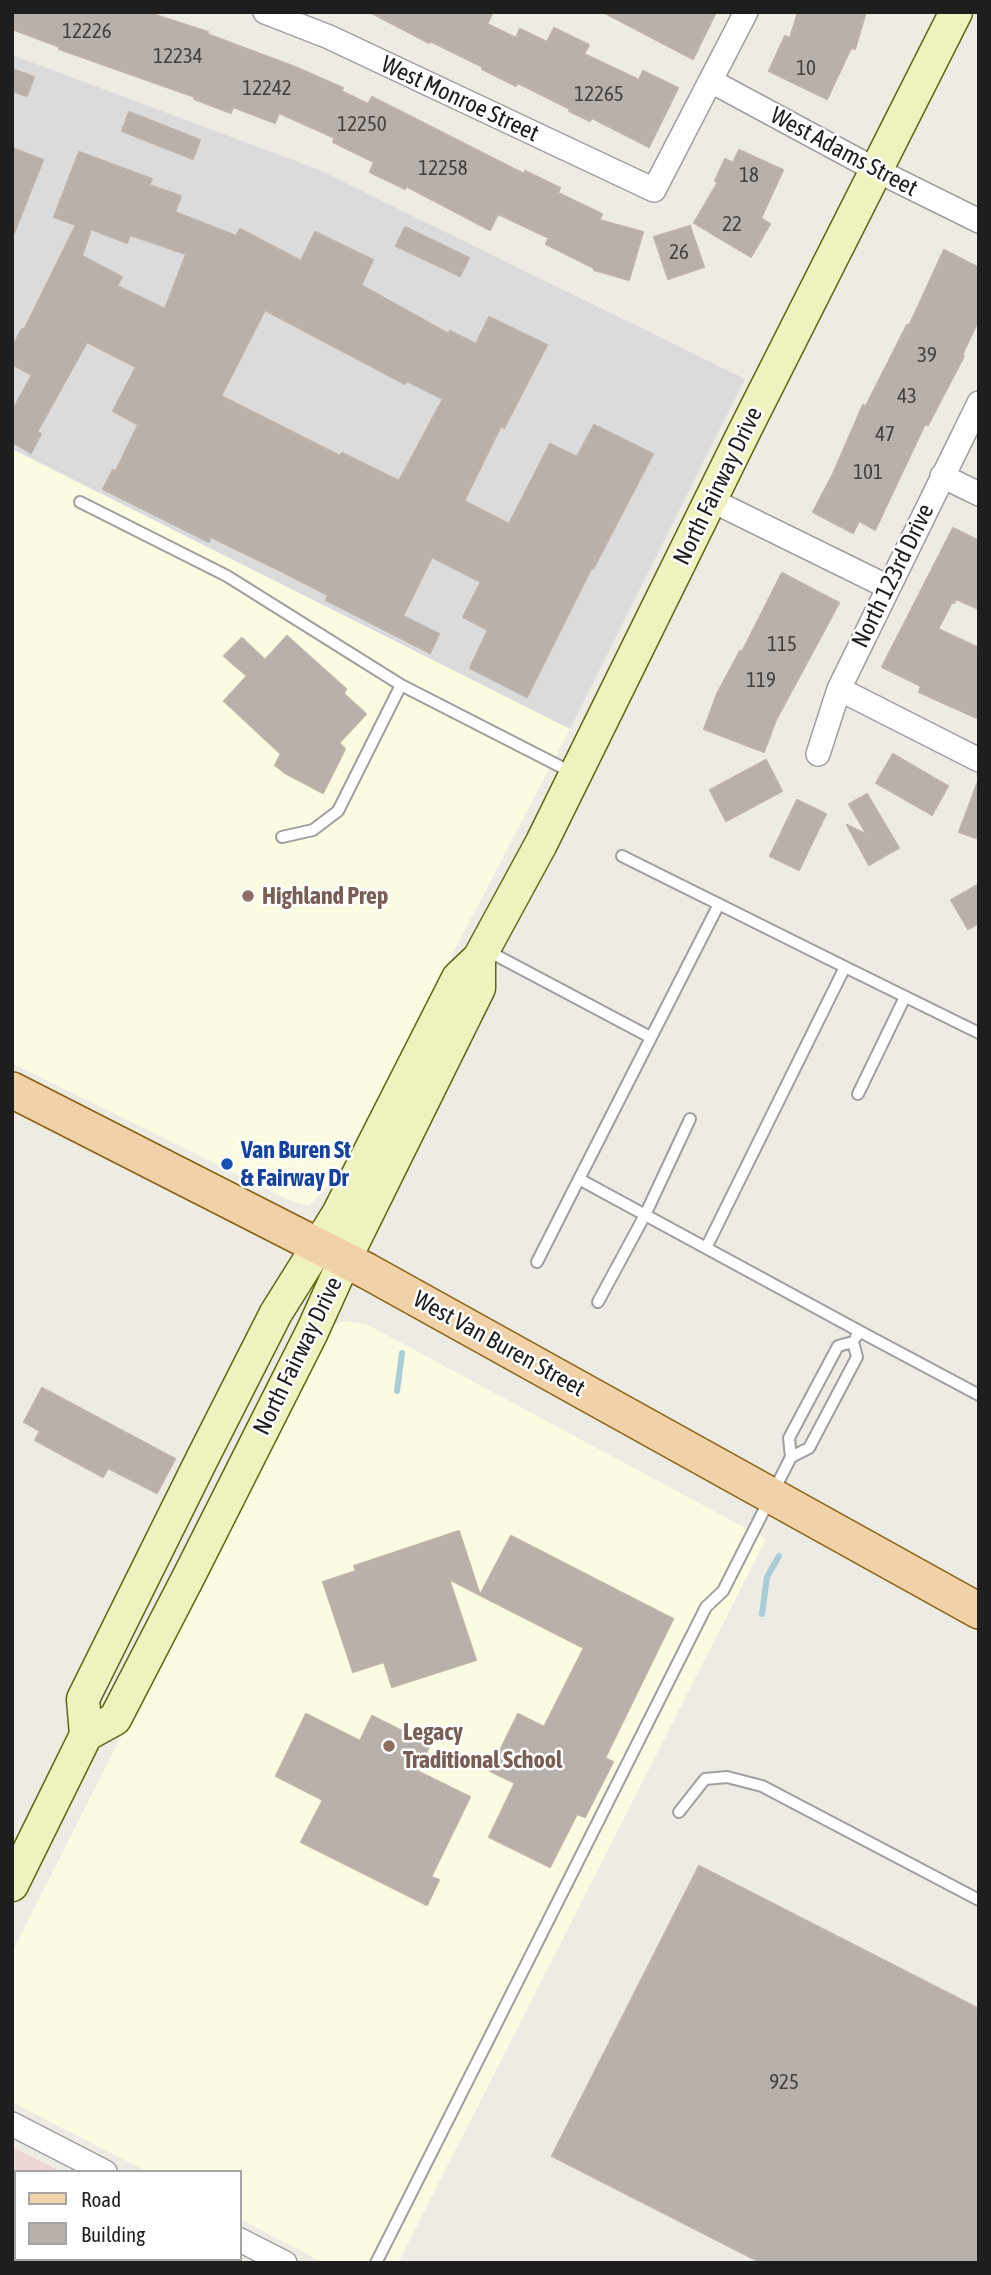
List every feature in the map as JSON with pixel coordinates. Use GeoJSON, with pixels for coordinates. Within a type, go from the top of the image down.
{"type":"FeatureCollection","features":[{"type":"Feature","properties":{"kind":"main road","name":"West Van Buren Street"},"geometry":{"type":"LineString","coordinates":[[12,1090],[331,1252],[505,1345],[979,1611]]}},
{"type":"Feature","properties":{"kind":"street","name":"West Monroe Street"},"geometry":{"type":"LineString","coordinates":[[265,12],[329,37],[654,190],[711,80]]}},
{"type":"Feature","properties":{"kind":"street"},"geometry":{"type":"LineString","coordinates":[[711,80],[746,12]]}},
{"type":"Feature","properties":{"kind":"street","name":"North Fairway Drive"},"geometry":{"type":"LineString","coordinates":[[331,1252],[312,1332],[159,1634],[115,1719],[86,1735],[83,1699],[202,1459],[276,1313],[331,1252],[478,988],[482,953],[575,774],[956,12]]}},
{"type":"Feature","properties":{"kind":"street","name":"West Adams Street"},"geometry":{"type":"LineString","coordinates":[[711,80],[876,170],[979,221]]}},
{"type":"Feature","properties":{"kind":"street","name":"North 123rd Drive"},"geometry":{"type":"LineString","coordinates":[[818,754],[839,689],[979,403]]}},
{"type":"Feature","properties":{"kind":"street"},"geometry":{"type":"LineString","coordinates":[[942,476],[979,494]]}},
{"type":"Feature","properties":{"kind":"street"},"geometry":{"type":"LineString","coordinates":[[711,500],[887,587]]}},
{"type":"Feature","properties":{"kind":"street"},"geometry":{"type":"LineString","coordinates":[[839,689],[979,760]]}},
{"type":"Feature","properties":{"kind":"street"},"geometry":{"type":"LineString","coordinates":[[159,1634],[154,1600],[205,1494],[208,1469],[202,1459]]}},
{"type":"Feature","properties":{"kind":"street"},"geometry":{"type":"LineString","coordinates":[[12,1885],[86,1735]]}},
{"type":"Feature","properties":{"kind":"street"},"geometry":{"type":"LineString","coordinates":[[12,2124],[101,2170]]}},
{"type":"Feature","properties":{"kind":"street"},"geometry":{"type":"LineString","coordinates":[[242,2241],[285,2263]]}},
{"type":"Feature","properties":{"kind":"lane"},"geometry":{"type":"LineString","coordinates":[[80,502],[226,576],[401,685],[575,774]]}},
{"type":"Feature","properties":{"kind":"lane"},"geometry":{"type":"LineString","coordinates":[[282,837],[313,830],[338,811],[401,685]]}},
{"type":"Feature","properties":{"kind":"lane"},"geometry":{"type":"LineString","coordinates":[[622,856],[979,1033]]}},
{"type":"Feature","properties":{"kind":"lane"},"geometry":{"type":"LineString","coordinates":[[537,1262],[719,904]]}},
{"type":"Feature","properties":{"kind":"lane"},"geometry":{"type":"LineString","coordinates":[[482,953],[650,1037]]}},
{"type":"Feature","properties":{"kind":"lane"},"geometry":{"type":"LineString","coordinates":[[706,1248],[845,967]]}},
{"type":"Feature","properties":{"kind":"lane"},"geometry":{"type":"LineString","coordinates":[[858,1094],[905,997]]}},
{"type":"Feature","properties":{"kind":"lane"},"geometry":{"type":"LineString","coordinates":[[598,1302],[645,1215],[690,1119]]}},
{"type":"Feature","properties":{"kind":"lane"},"geometry":{"type":"LineString","coordinates":[[579,1179],[979,1395]]}},
{"type":"Feature","properties":{"kind":"lane"},"geometry":{"type":"LineString","coordinates":[[791,1457],[809,1448],[857,1357],[853,1342],[859,1331]]}},
{"type":"Feature","properties":{"kind":"lane"},"geometry":{"type":"LineString","coordinates":[[376,2263],[706,1607],[723,1591],[791,1457],[789,1438],[838,1346],[853,1342]]}},
{"type":"Feature","properties":{"kind":"lane"},"geometry":{"type":"LineString","coordinates":[[679,1812],[705,1779],[727,1777],[762,1786],[979,1900]]}},
{"type":"Feature","properties":{"kind":"shaded area"},"geometry":{"type":"Polygon","coordinates":[[[12,55],[317,169],[745,379],[570,729],[12,449],[12,55]]]}},
{"type":"Feature","properties":{"kind":"shaded area","name":"Highland Prep"},"geometry":{"type":"Polygon","coordinates":[[[12,449],[570,729],[337,1175],[309,1206],[291,1201],[12,1063],[12,449]]]}},
{"type":"Feature","properties":{"kind":"shaded area","name":"Legacy Traditional School"},"geometry":{"type":"Polygon","coordinates":[[[344,1321],[368,1325],[766,1539],[398,2263],[324,2263],[242,2220],[242,2170],[144,2170],[12,2102],[12,1952],[320,1345],[333,1326],[344,1321]]]}},
{"type":"Feature","properties":{"kind":"shaded area"},"geometry":{"type":"Polygon","coordinates":[[[12,2147],[58,2170],[14,2170],[14,2261],[241,2263],[12,2263],[12,2147]]]}},
{"type":"Feature","properties":{"kind":"building"},"geometry":{"type":"Polygon","coordinates":[[[12,12],[146,12],[208,32],[207,34],[295,67],[343,88],[341,91],[368,104],[372,97],[524,174],[525,171],[560,188],[558,193],[602,214],[599,220],[643,232],[629,280],[594,270],[546,244],[549,238],[498,214],[490,230],[406,186],[405,189],[370,172],[374,162],[333,142],[335,138],[279,113],[275,123],[233,107],[231,113],[12,29],[12,12]]]}},
{"type":"Feature","properties":{"kind":"building"},"geometry":{"type":"Polygon","coordinates":[[[370,12],[493,12],[487,24],[516,38],[520,29],[547,42],[554,28],[589,45],[584,54],[639,80],[643,71],[678,88],[649,147],[592,118],[590,121],[569,111],[570,109],[518,83],[516,86],[370,12]]]}},
{"type":"Feature","properties":{"kind":"building"},"geometry":{"type":"Polygon","coordinates":[[[603,12],[716,12],[693,59],[603,12]]]}},
{"type":"Feature","properties":{"kind":"building"},"geometry":{"type":"Polygon","coordinates":[[[798,12],[866,12],[855,49],[851,48],[827,99],[769,71],[785,36],[790,38],[798,12]]]}},
{"type":"Feature","properties":{"kind":"building"},"geometry":{"type":"Polygon","coordinates":[[[12,69],[34,77],[27,96],[12,91],[12,69]]]}},
{"type":"Feature","properties":{"kind":"building"},"geometry":{"type":"Polygon","coordinates":[[[129,112],[200,140],[193,159],[122,131],[129,112]]]}},
{"type":"Feature","properties":{"kind":"building"},"geometry":{"type":"Polygon","coordinates":[[[12,148],[43,160],[13,236],[12,236],[12,148]]]}},
{"type":"Feature","properties":{"kind":"building"},"geometry":{"type":"Polygon","coordinates":[[[739,150],[783,170],[761,218],[770,224],[751,257],[694,223],[718,182],[715,181],[725,159],[733,163],[739,150]]]}},
{"type":"Feature","properties":{"kind":"building"},"geometry":{"type":"Polygon","coordinates":[[[79,152],[152,179],[149,185],[181,196],[175,212],[236,236],[240,229],[301,261],[315,232],[373,260],[361,285],[449,334],[450,331],[476,344],[489,317],[547,345],[504,428],[501,426],[464,501],[509,524],[550,444],[577,457],[594,425],[653,454],[591,569],[527,697],[470,668],[488,630],[463,617],[481,582],[432,557],[403,616],[439,634],[430,653],[326,600],[328,595],[281,571],[211,537],[209,542],[103,489],[113,470],[116,471],[138,425],[113,411],[136,367],[87,342],[37,432],[41,434],[31,453],[12,442],[12,411],[32,375],[12,364],[12,347],[22,329],[24,330],[76,225],[54,217],[79,152]],[[91,229],[82,256],[122,277],[117,286],[165,309],[186,254],[130,235],[127,243],[91,229]],[[265,310],[221,396],[340,456],[342,453],[399,481],[443,399],[407,381],[405,384],[265,310]]]}},
{"type":"Feature","properties":{"kind":"building"},"geometry":{"type":"Polygon","coordinates":[[[690,226],[704,267],[668,279],[654,237],[690,226]]]}},
{"type":"Feature","properties":{"kind":"building"},"geometry":{"type":"Polygon","coordinates":[[[405,227],[469,258],[460,276],[396,246],[405,227]]]}},
{"type":"Feature","properties":{"kind":"building"},"geometry":{"type":"Polygon","coordinates":[[[944,250],[979,268],[979,319],[962,355],[964,356],[928,425],[925,424],[875,530],[859,521],[853,533],[813,512],[863,405],[866,406],[907,325],[909,326],[944,250]]]}},
{"type":"Feature","properties":{"kind":"building"},"geometry":{"type":"Polygon","coordinates":[[[953,528],[979,541],[979,609],[956,599],[938,629],[979,648],[979,719],[919,692],[921,686],[882,667],[953,528]]]}},
{"type":"Feature","properties":{"kind":"building"},"geometry":{"type":"Polygon","coordinates":[[[782,573],[839,603],[776,720],[764,752],[704,729],[717,694],[740,651],[742,652],[782,573]]]}},
{"type":"Feature","properties":{"kind":"building"},"geometry":{"type":"Polygon","coordinates":[[[287,636],[346,689],[344,694],[366,714],[339,743],[345,749],[323,793],[275,765],[281,754],[224,701],[247,676],[224,656],[242,638],[265,660],[287,636]]]}},
{"type":"Feature","properties":{"kind":"building"},"geometry":{"type":"Polygon","coordinates":[[[893,754],[948,786],[932,815],[876,783],[893,754]]]}},
{"type":"Feature","properties":{"kind":"building"},"geometry":{"type":"Polygon","coordinates":[[[766,760],[782,791],[726,821],[710,790],[766,760]]]}},
{"type":"Feature","properties":{"kind":"building"},"geometry":{"type":"Polygon","coordinates":[[[979,784],[979,839],[959,832],[979,784]]]}},
{"type":"Feature","properties":{"kind":"building"},"geometry":{"type":"Polygon","coordinates":[[[867,794],[899,848],[869,865],[847,825],[867,835],[849,804],[867,794]]]}},
{"type":"Feature","properties":{"kind":"building"},"geometry":{"type":"Polygon","coordinates":[[[797,800],[826,814],[799,870],[770,856],[797,800]]]}},
{"type":"Feature","properties":{"kind":"building"},"geometry":{"type":"Polygon","coordinates":[[[979,884],[979,923],[968,929],[951,900],[979,884]]]}},
{"type":"Feature","properties":{"kind":"building"},"geometry":{"type":"Polygon","coordinates":[[[42,1388],[175,1459],[157,1493],[108,1468],[103,1477],[35,1440],[40,1431],[24,1422],[42,1388]]]}},
{"type":"Feature","properties":{"kind":"building"},"geometry":{"type":"Polygon","coordinates":[[[459,1531],[480,1595],[449,1579],[476,1660],[392,1687],[384,1662],[353,1672],[323,1582],[356,1571],[354,1566],[459,1531]]]}},
{"type":"Feature","properties":{"kind":"building"},"geometry":{"type":"Polygon","coordinates":[[[511,1536],[673,1619],[605,1758],[613,1762],[585,1817],[577,1814],[550,1867],[489,1837],[515,1783],[490,1771],[518,1714],[544,1727],[584,1648],[480,1595],[511,1536]]]}},
{"type":"Feature","properties":{"kind":"building"},"geometry":{"type":"Polygon","coordinates":[[[306,1714],[360,1741],[372,1716],[430,1745],[417,1771],[470,1797],[431,1877],[439,1880],[427,1905],[301,1842],[323,1800],[276,1776],[306,1714]]]}},
{"type":"Feature","properties":{"kind":"building"},"geometry":{"type":"Polygon","coordinates":[[[699,1866],[979,2009],[979,2263],[762,2263],[552,2156],[699,1866]]]}},
{"type":"Feature","properties":{"kind":"waterway"},"geometry":{"type":"LineString","coordinates":[[397,1391],[402,1353]]}},
{"type":"Feature","properties":{"kind":"waterway"},"geometry":{"type":"LineString","coordinates":[[762,1614],[767,1577],[779,1556]]}},
{"type":"Feature","properties":{"kind":"place","name":"Highland Prep"},"geometry":{"type":"Point","coordinates":[248,896]}},
{"type":"Feature","properties":{"kind":"place","name":"Van Buren St & Fairway Dr"},"geometry":{"type":"Point","coordinates":[227,1164]}},
{"type":"Feature","properties":{"kind":"place","name":"Legacy Traditional School"},"geometry":{"type":"Point","coordinates":[389,1746]}}]}
